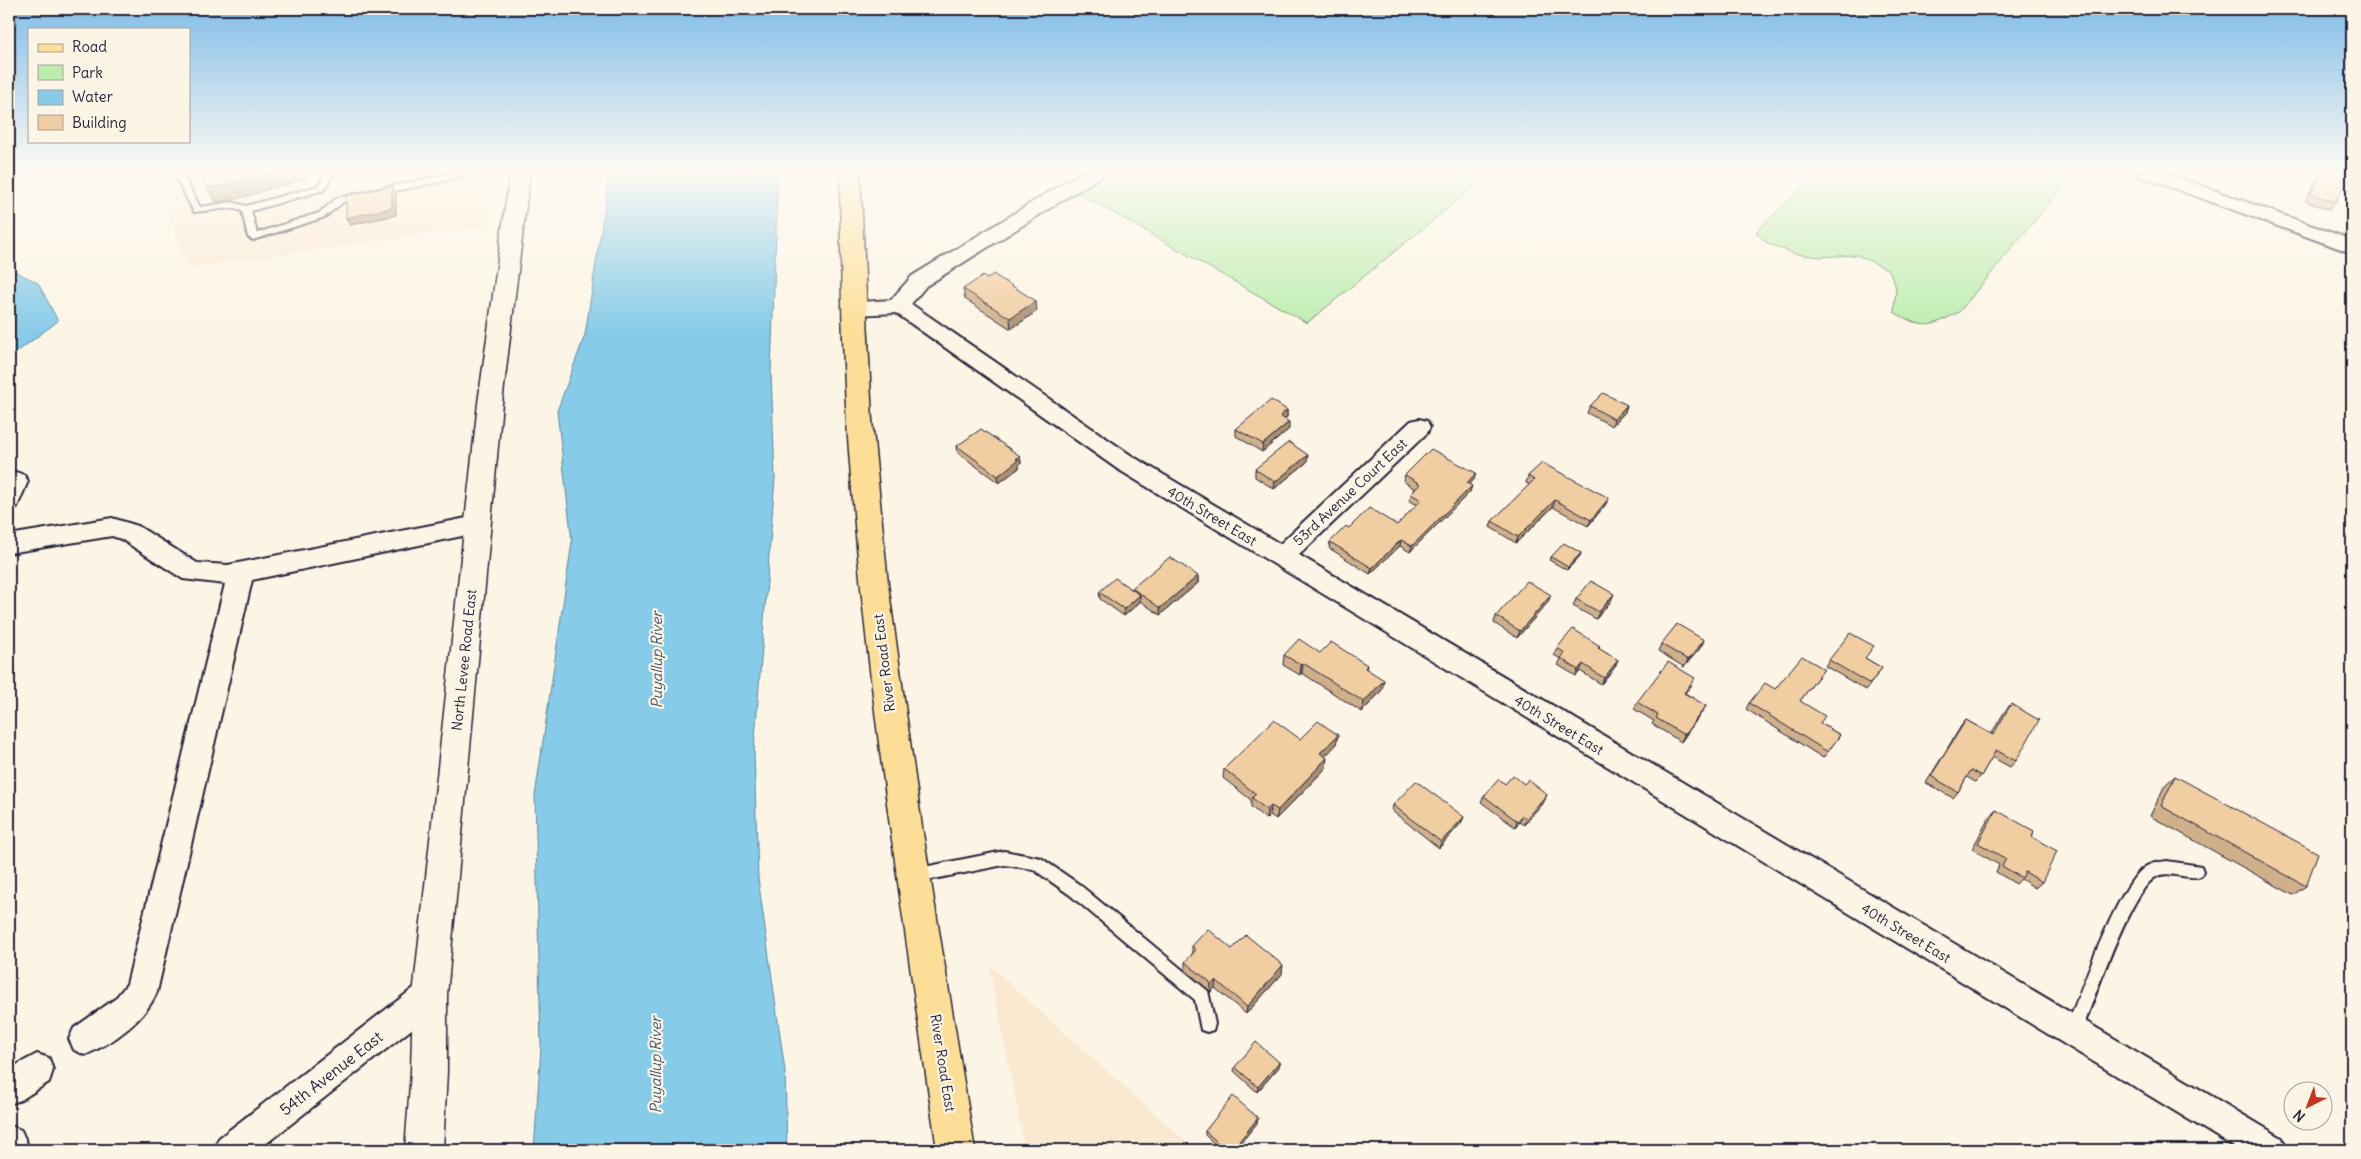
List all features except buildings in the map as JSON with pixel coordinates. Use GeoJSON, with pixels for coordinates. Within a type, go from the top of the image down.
{"type":"FeatureCollection","features":[{"type":"Feature","properties":{"kind":"main road","name":"River Road East"},"geometry":{"type":"LineString","coordinates":[[854,226],[854,308],[867,512],[884,667],[956,1150]]}},
{"type":"Feature","properties":{"kind":"street","name":"North Levee Road East"},"geometry":{"type":"LineString","coordinates":[[424,1150],[429,1071],[430,995],[490,403],[513,226]]}},
{"type":"Feature","properties":{"kind":"street"},"geometry":{"type":"LineString","coordinates":[[854,308],[900,306],[901,298],[919,281],[1007,226]]}},
{"type":"Feature","properties":{"kind":"street"},"geometry":{"type":"LineString","coordinates":[[2295,226],[2352,247]]}},
{"type":"Feature","properties":{"kind":"street","name":"40th Street East"},"geometry":{"type":"LineString","coordinates":[[900,306],[1124,462],[2270,1150]]}},
{"type":"Feature","properties":{"kind":"street","name":"53rd Avenue Court East"},"geometry":{"type":"LineString","coordinates":[[1280,557],[1418,427]]}},
{"type":"Feature","properties":{"kind":"street"},"geometry":{"type":"LineString","coordinates":[[9,544],[112,527],[129,532],[192,572],[214,575],[241,572],[477,525]]}},
{"type":"Feature","properties":{"kind":"street"},"geometry":{"type":"LineString","coordinates":[[85,1039],[126,1010],[141,992],[241,572]]}},
{"type":"Feature","properties":{"kind":"street","name":"54th Avenue East"},"geometry":{"type":"LineString","coordinates":[[231,1150],[430,995]]}},
{"type":"Feature","properties":{"kind":"street"},"geometry":{"type":"LineString","coordinates":[[9,1088],[37,1070]]}},
{"type":"Feature","properties":{"kind":"street"},"geometry":{"type":"LineString","coordinates":[[9,1142],[13,1150]]}},
{"type":"Feature","properties":{"kind":"lane"},"geometry":{"type":"LineString","coordinates":[[250,226],[253,237],[287,226]]}},
{"type":"Feature","properties":{"kind":"lane"},"geometry":{"type":"LineString","coordinates":[[914,876],[1004,858],[1036,863],[1075,890],[1202,996],[1207,1024]]}},
{"type":"Feature","properties":{"kind":"lane"},"geometry":{"type":"LineString","coordinates":[[2073,1033],[2102,957],[2136,889],[2150,872],[2168,868],[2196,871]]}},
{"type":"Feature","properties":{"kind":"shaded area"},"geometry":{"type":"Polygon","coordinates":[[[173,226],[482,226],[187,268],[173,226]]]}},
{"type":"Feature","properties":{"kind":"shaded area"},"geometry":{"type":"Polygon","coordinates":[[[989,965],[1195,1150],[1025,1150],[989,965]]]}},
{"type":"Feature","properties":{"kind":"green space"},"geometry":{"type":"Polygon","coordinates":[[[1137,226],[1426,226],[1307,323],[1137,226]]]}},
{"type":"Feature","properties":{"kind":"green space"},"geometry":{"type":"Polygon","coordinates":[[[1762,226],[2030,226],[1959,312],[1927,325],[1913,322],[1894,312],[1896,287],[1889,270],[1857,255],[1820,257],[1795,254],[1767,243],[1756,232],[1762,226]]]}},
{"type":"Feature","properties":{"kind":"water","name":"Puyallup River"},"geometry":{"type":"Polygon","coordinates":[[[602,226],[776,226],[771,373],[775,478],[754,751],[758,878],[785,1071],[787,1150],[534,1150],[541,1047],[535,796],[572,542],[557,411],[585,335],[602,226]]]}},
{"type":"Feature","properties":{"kind":"water"},"geometry":{"type":"Polygon","coordinates":[[[9,268],[38,283],[58,321],[9,358],[9,268]]]}}]}
